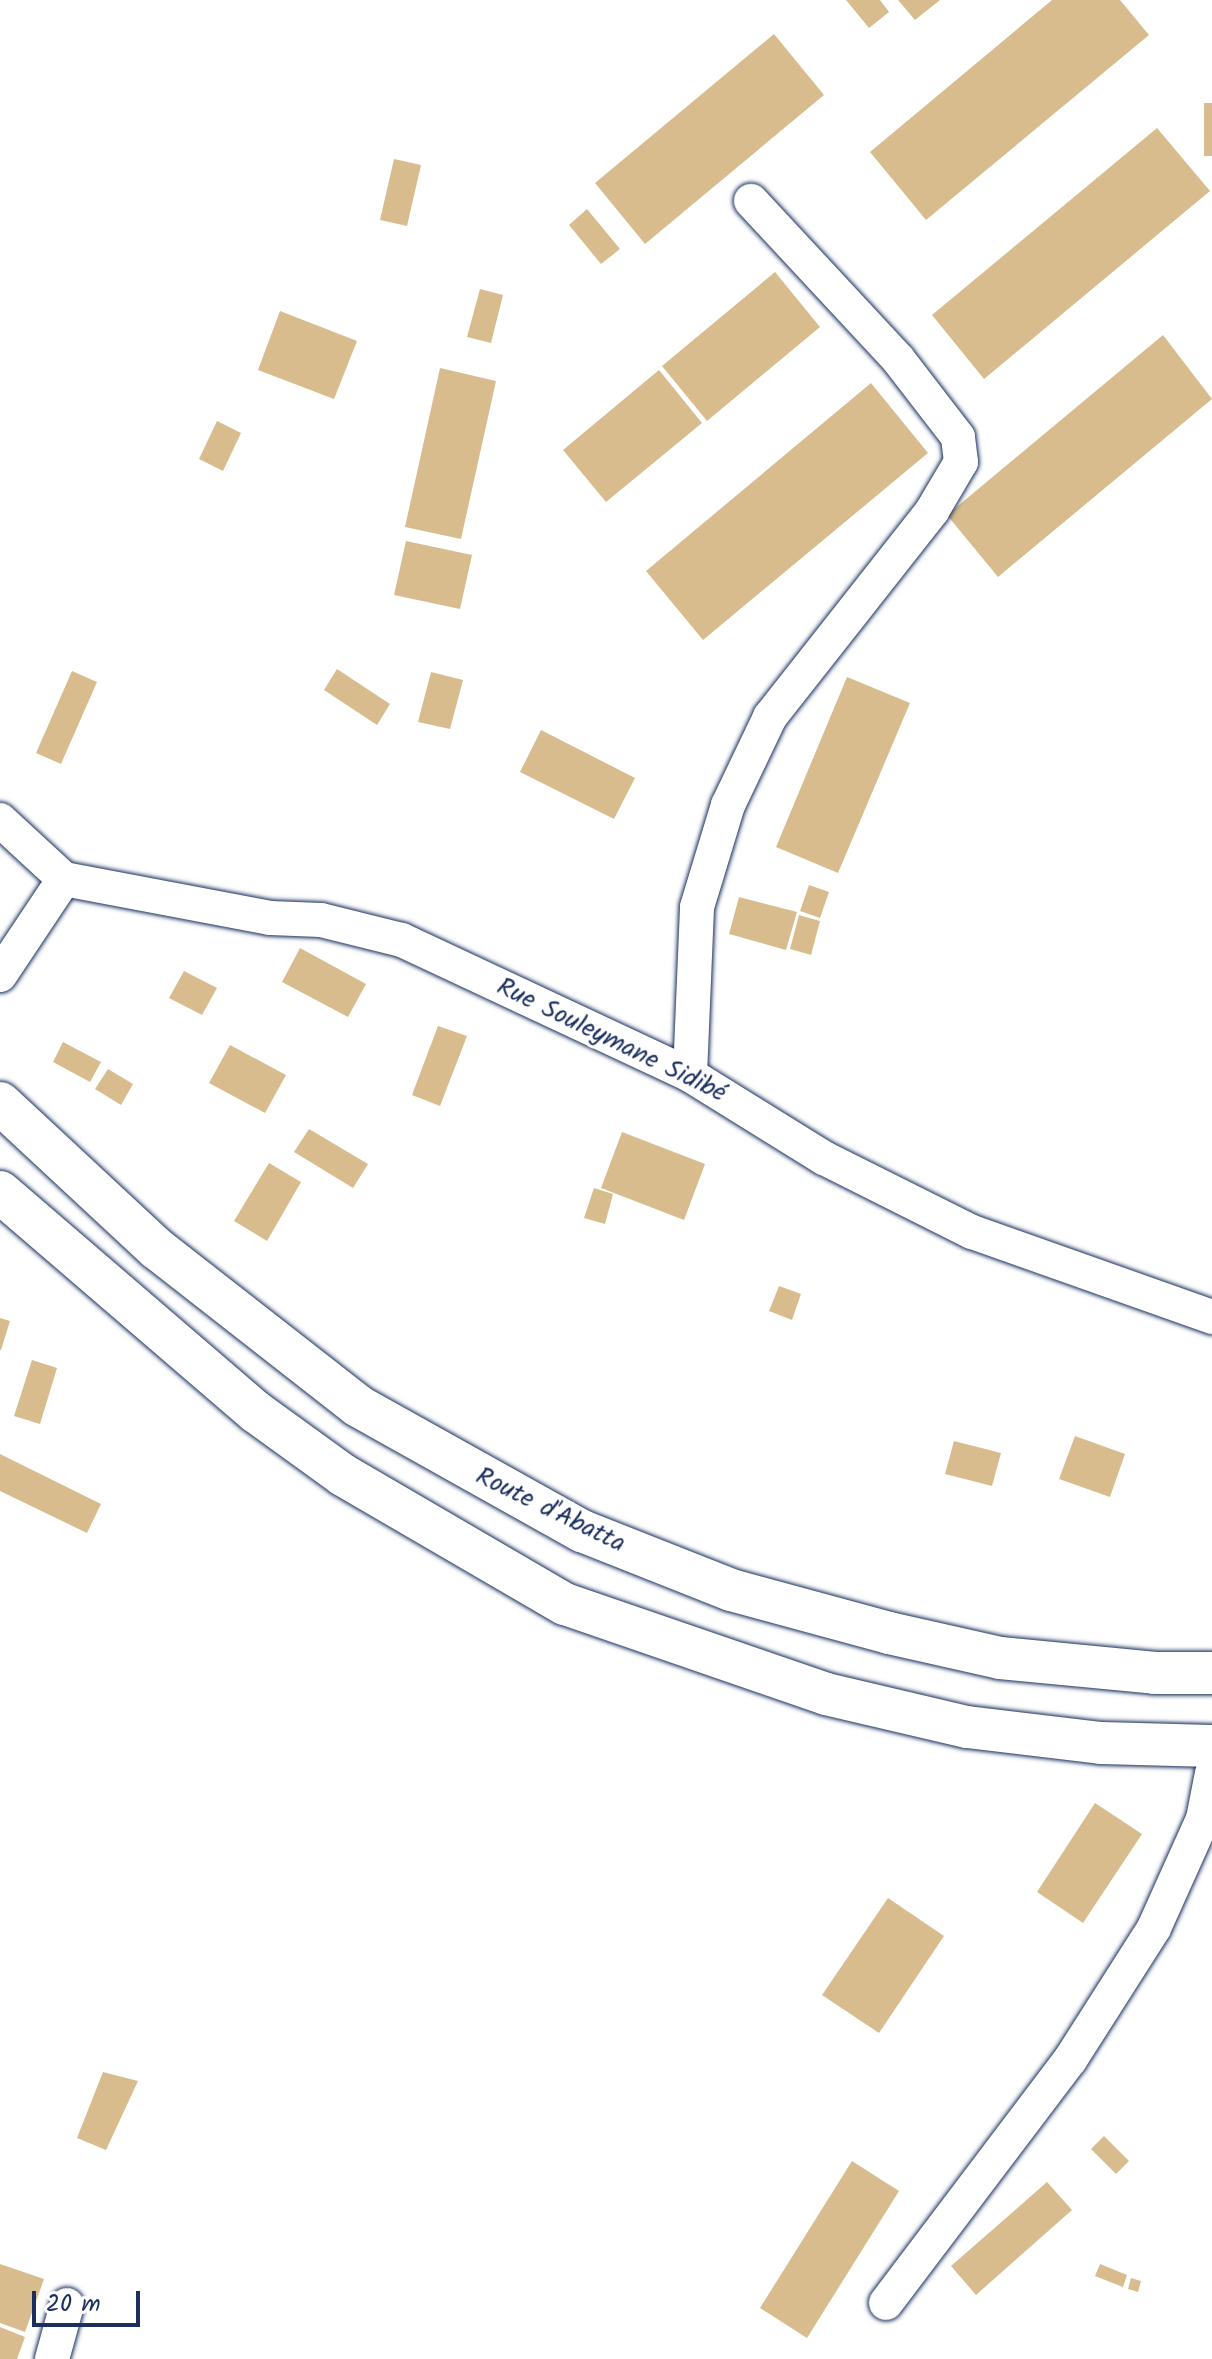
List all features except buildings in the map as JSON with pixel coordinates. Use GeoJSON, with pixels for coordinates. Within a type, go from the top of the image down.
{"type":"FeatureCollection","features":[{"type":"Feature","properties":{"kind":"street"},"geometry":{"type":"LineString","coordinates":[[690,1075],[697,907],[728,805],[770,717],[932,511],[961,462],[958,437],[898,359],[751,201]]}},
{"type":"Feature","properties":{"kind":"street"},"geometry":{"type":"LineString","coordinates":[[0,820],[64,879],[0,975]]}},
{"type":"Feature","properties":{"kind":"street","name":"Rue Souleymane Sidibé"},"geometry":{"type":"LineString","coordinates":[[64,879],[270,918],[321,920],[402,940],[690,1075],[824,1158],[972,1232],[1212,1317]]}},
{"type":"Feature","properties":{"kind":"street","name":"Route d'Abatta"},"geometry":{"type":"LineString","coordinates":[[0,1103],[156,1248],[358,1406],[582,1531],[731,1590],[889,1633],[1000,1658],[1155,1673],[1212,1673]]}},
{"type":"Feature","properties":{"kind":"street"},"geometry":{"type":"LineString","coordinates":[[1,1194],[256,1412],[343,1475],[565,1604],[826,1694],[967,1727],[1101,1743],[1212,1746]]}},
{"type":"Feature","properties":{"kind":"street"},"geometry":{"type":"LineString","coordinates":[[886,2303],[1070,2060],[1154,1928],[1203,1819],[1212,1773]]}},
{"type":"Feature","properties":{"kind":"street"},"geometry":{"type":"LineString","coordinates":[[52,2359],[67,2305]]}}]}
